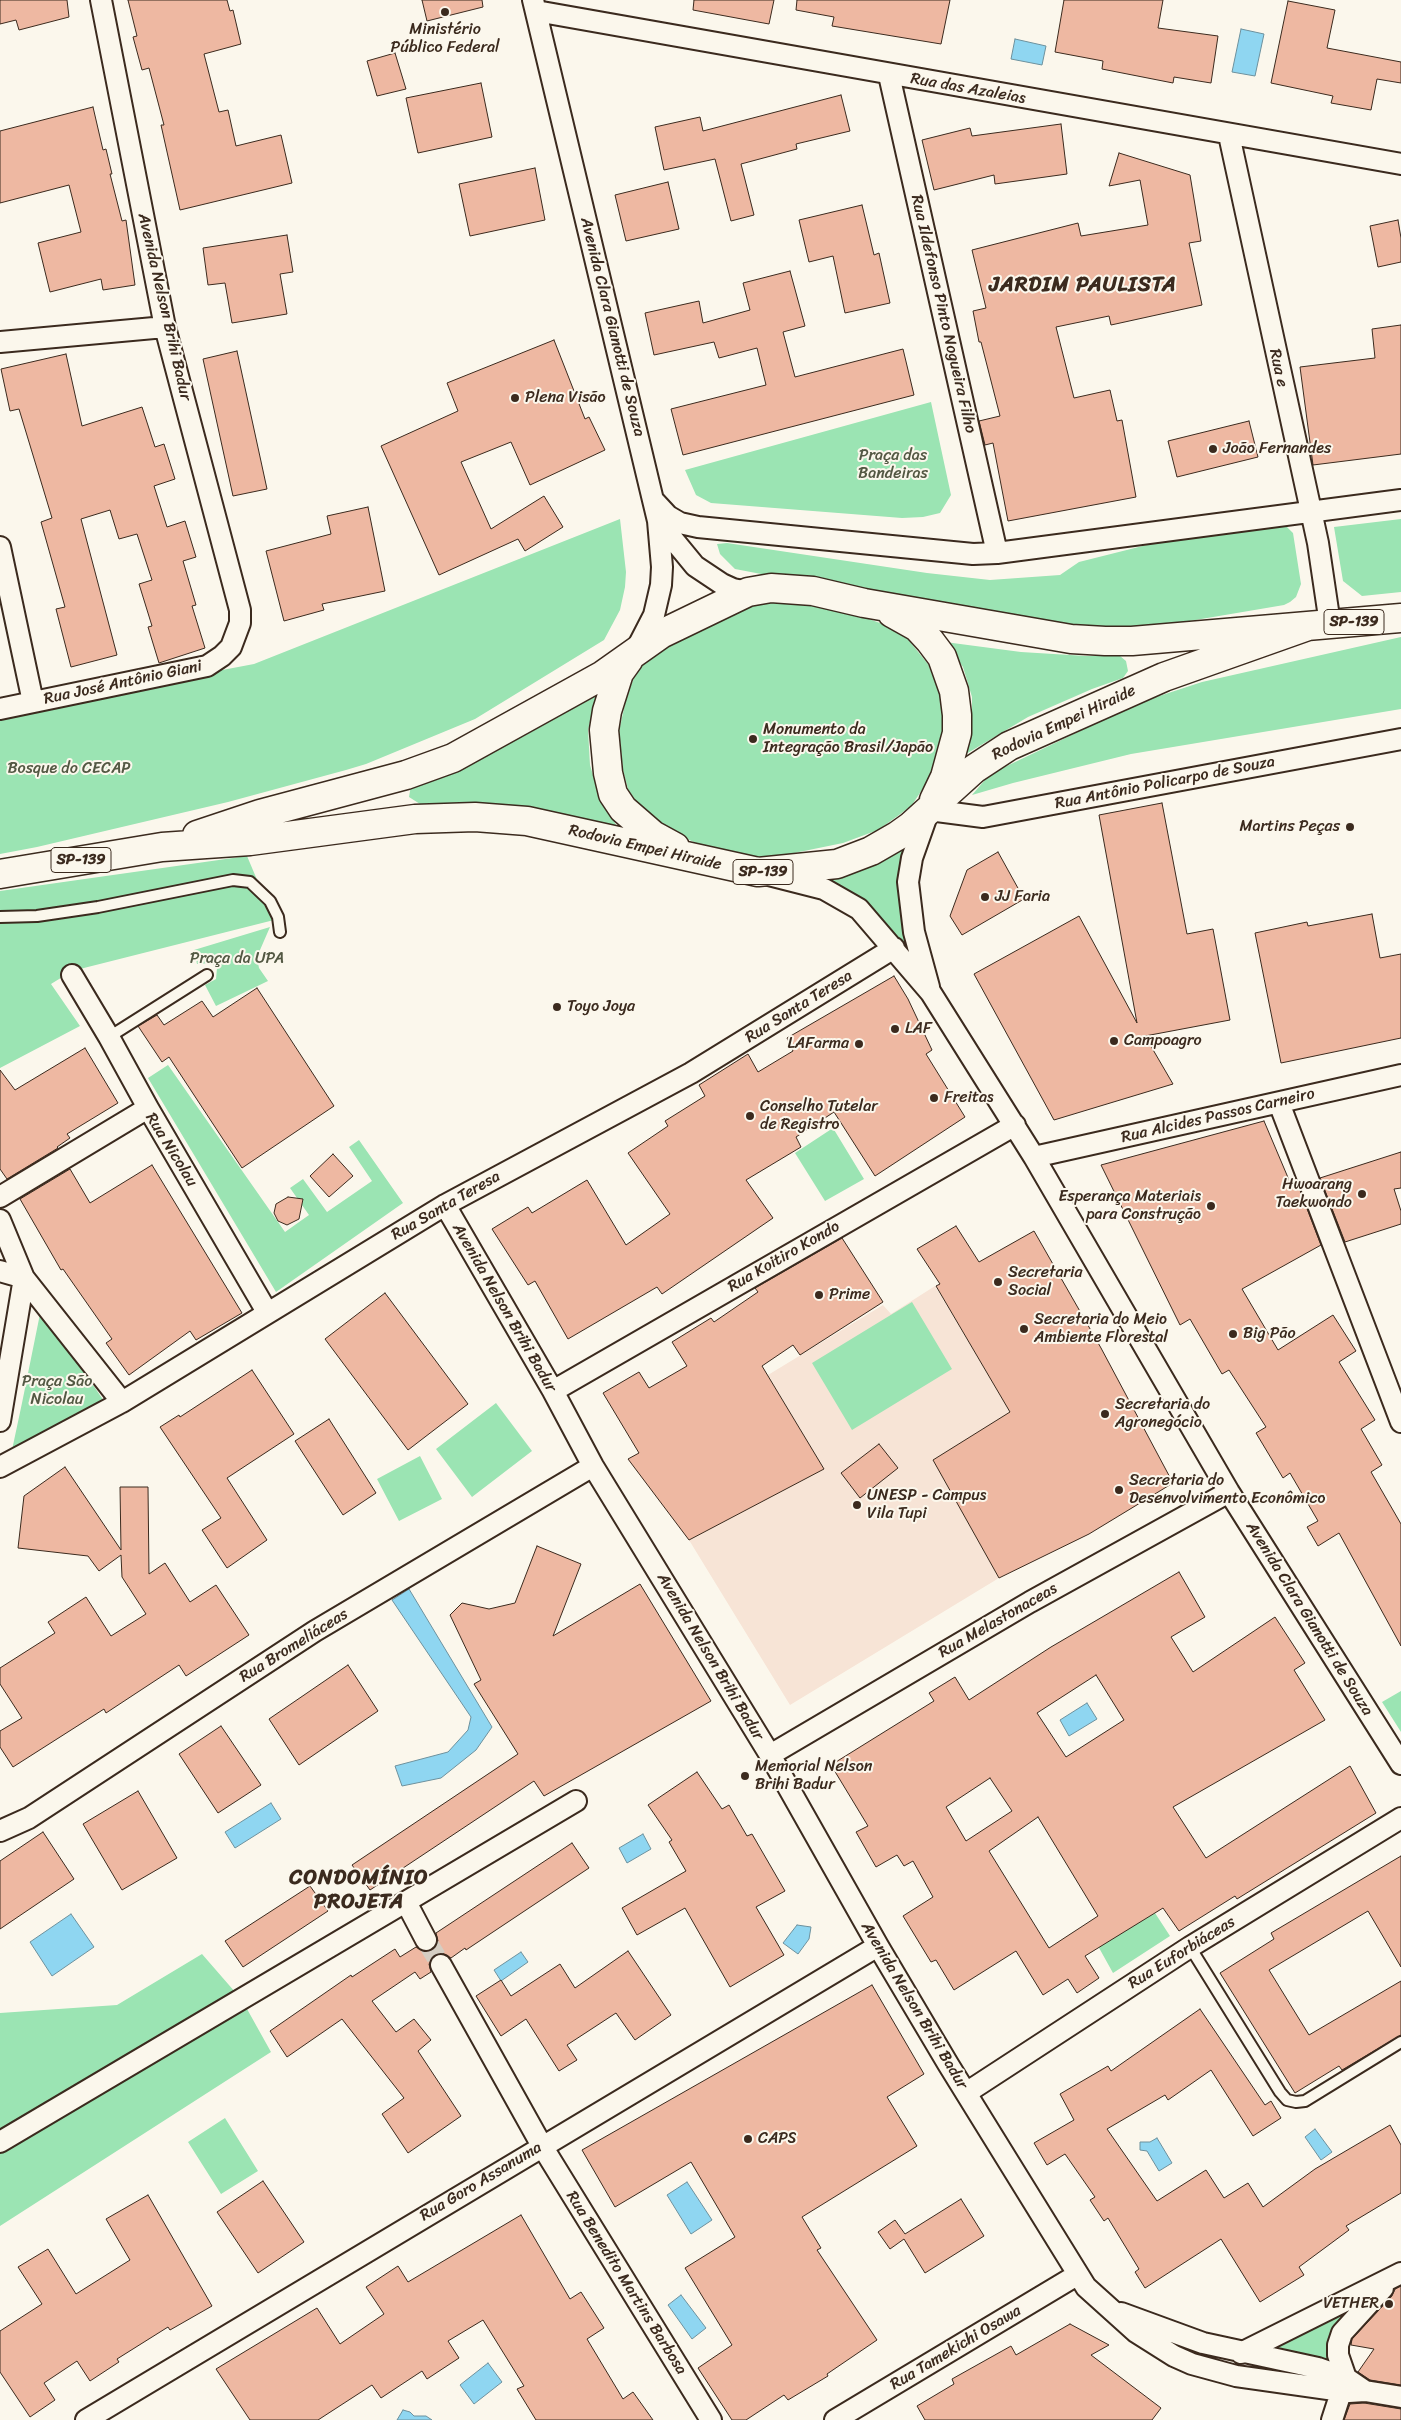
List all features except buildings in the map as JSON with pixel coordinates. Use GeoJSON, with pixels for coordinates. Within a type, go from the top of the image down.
{"type":"FeatureCollection","features":[{"type":"Feature","properties":{"kind":"main road","name":"Rodovia Empei Hiraide"},"geometry":{"type":"LineString","coordinates":[[162,847],[260,814],[431,767],[453,758],[603,675],[661,634],[698,614],[748,592],[771,588],[790,588],[864,603],[1071,639],[1104,641],[1132,641],[1401,618]]}},
{"type":"Feature","properties":{"kind":"main road"},"geometry":{"type":"LineString","coordinates":[[864,603],[898,615],[918,627],[942,657],[949,675],[958,715],[957,733],[945,777],[929,810]]}},
{"type":"Feature","properties":{"kind":"main road","name":"Rodovia Empei Hiraide"},"geometry":{"type":"LineString","coordinates":[[0,874],[162,847],[250,841],[415,819],[475,817],[527,821],[758,872],[838,864],[871,851],[897,836],[974,769],[1009,746],[1164,677],[1319,625]]}},
{"type":"Feature","properties":{"kind":"main road"},"geometry":{"type":"LineString","coordinates":[[634,652],[619,673],[607,710],[604,730],[605,751],[613,794],[622,809],[653,835],[692,855],[716,864]]}},
{"type":"Feature","properties":{"kind":"street","name":"Avenida Nelson Brihi Badur"},"geometry":{"type":"LineString","coordinates":[[101,0],[165,327],[240,610]]}},
{"type":"Feature","properties":{"kind":"street","name":"Rua das Azaleias"},"geometry":{"type":"LineString","coordinates":[[534,5],[889,75],[1401,164]]}},
{"type":"Feature","properties":{"kind":"street","name":"Avenida Clara Gianotti de Souza"},"geometry":{"type":"LineString","coordinates":[[534,5],[656,512],[662,567],[657,605],[650,624],[634,652]]}},
{"type":"Feature","properties":{"kind":"street","name":"Rua Ildefonso Pinto Nogueira Filho"},"geometry":{"type":"LineString","coordinates":[[889,75],[997,553]]}},
{"type":"Feature","properties":{"kind":"street","name":"Rua e"},"geometry":{"type":"LineString","coordinates":[[1229,135],[1318,543],[1319,625]]}},
{"type":"Feature","properties":{"kind":"street"},"geometry":{"type":"LineString","coordinates":[[0,342],[165,327]]}},
{"type":"Feature","properties":{"kind":"street"},"geometry":{"type":"LineString","coordinates":[[656,512],[698,527],[946,552],[997,553],[1401,500]]}},
{"type":"Feature","properties":{"kind":"street"},"geometry":{"type":"LineString","coordinates":[[656,512],[695,566],[733,589],[748,592]]}},
{"type":"Feature","properties":{"kind":"street"},"geometry":{"type":"LineString","coordinates":[[0,547],[33,702]]}},
{"type":"Feature","properties":{"kind":"street","name":"Rua José Antônio Giani"},"geometry":{"type":"LineString","coordinates":[[0,709],[207,666],[222,656],[230,647],[240,623],[240,610]]}},
{"type":"Feature","properties":{"kind":"street","name":"Rua Antônio Policarpo de Souza"},"geometry":{"type":"LineString","coordinates":[[929,810],[983,817],[1401,739]]}},
{"type":"Feature","properties":{"kind":"street"},"geometry":{"type":"LineString","coordinates":[[929,810],[912,858],[908,882],[914,932],[931,993]]}},
{"type":"Feature","properties":{"kind":"street","name":"Avenida Clara Gianotti de Souza"},"geometry":{"type":"LineString","coordinates":[[758,872],[824,890],[843,898],[859,909],[931,993],[1034,1157],[1229,1492],[1401,1764]]}},
{"type":"Feature","properties":{"kind":"street","name":"Rua Santa Teresa"},"geometry":{"type":"LineString","coordinates":[[0,1467],[122,1402],[445,1205],[691,1073],[894,948]]}},
{"type":"Feature","properties":{"kind":"street"},"geometry":{"type":"LineString","coordinates":[[72,975],[109,1036],[148,1108]]}},
{"type":"Feature","properties":{"kind":"street","name":"Rua Alcides Passos Carneiro"},"geometry":{"type":"LineString","coordinates":[[1034,1157],[1401,1075]]}},
{"type":"Feature","properties":{"kind":"street"},"geometry":{"type":"LineString","coordinates":[[1279,1103],[1401,1422]]}},
{"type":"Feature","properties":{"kind":"street","name":"Rua Nicolau"},"geometry":{"type":"LineString","coordinates":[[0,1198],[148,1108],[267,1312]]}},
{"type":"Feature","properties":{"kind":"street","name":"Rua Koitiro Kondo"},"geometry":{"type":"LineString","coordinates":[[553,1391],[1014,1124]]}},
{"type":"Feature","properties":{"kind":"street","name":"Avenida Nelson Brihi Badur"},"geometry":{"type":"LineString","coordinates":[[445,1205],[553,1391],[593,1466],[770,1756],[878,1946],[1078,2275],[1096,2298],[1136,2332],[1174,2356],[1212,2371],[1236,2376],[1344,2385],[1365,2391],[1401,2397]]}},
{"type":"Feature","properties":{"kind":"street"},"geometry":{"type":"LineString","coordinates":[[0,1220],[24,1278],[122,1402]]}},
{"type":"Feature","properties":{"kind":"street"},"geometry":{"type":"LineString","coordinates":[[0,1271],[24,1278]]}},
{"type":"Feature","properties":{"kind":"street"},"geometry":{"type":"LineString","coordinates":[[0,1421],[24,1278]]}},
{"type":"Feature","properties":{"kind":"street","name":"Rua Bromeliáceas"},"geometry":{"type":"LineString","coordinates":[[0,1831],[29,1818],[315,1631],[593,1466]]}},
{"type":"Feature","properties":{"kind":"street","name":"Rua Melastonaceas"},"geometry":{"type":"LineString","coordinates":[[770,1756],[1030,1602],[1229,1492]]}},
{"type":"Feature","properties":{"kind":"street"},"geometry":{"type":"LineString","coordinates":[[0,2142],[576,1801]]}},
{"type":"Feature","properties":{"kind":"street","name":"Rua Euforbiáceas"},"geometry":{"type":"LineString","coordinates":[[966,2092],[1190,1946],[1401,1818]]}},
{"type":"Feature","properties":{"kind":"street"},"geometry":{"type":"LineString","coordinates":[[406,1902],[426,1940]]}},
{"type":"Feature","properties":{"kind":"street","name":"Rua Goro Assanuma"},"geometry":{"type":"LineString","coordinates":[[86,2420],[878,1946]]}},
{"type":"Feature","properties":{"kind":"street","name":"Rua Benedito Martins Barbosa"},"geometry":{"type":"LineString","coordinates":[[441,1965],[542,2146],[711,2420]]}},
{"type":"Feature","properties":{"kind":"street","name":"Rua Tamekichi Osawa"},"geometry":{"type":"LineString","coordinates":[[835,2420],[1078,2275]]}},
{"type":"Feature","properties":{"kind":"street"},"geometry":{"type":"LineString","coordinates":[[1236,2376],[1241,2353],[1397,2275]]}},
{"type":"Feature","properties":{"kind":"street"},"geometry":{"type":"LineString","coordinates":[[1332,2420],[1344,2385],[1338,2355],[1338,2345],[1342,2333],[1397,2275]]}},
{"type":"Feature","properties":{"kind":"street","name":"Avenida Nelson Brihi Badur"},"geometry":{"type":"LineString","coordinates":[[1108,2308],[1203,2344],[1309,2366],[1344,2385]]}},
{"type":"Feature","properties":{"kind":"lane"},"geometry":{"type":"LineString","coordinates":[[0,917],[37,916],[98,907],[233,880],[250,882],[270,900],[278,917],[280,932]]}},
{"type":"Feature","properties":{"kind":"lane"},"geometry":{"type":"LineString","coordinates":[[109,1036],[207,975]]}},
{"type":"Feature","properties":{"kind":"lane"},"geometry":{"type":"LineString","coordinates":[[1190,1946],[1280,2092],[1287,2100],[1305,2102],[1401,2042]]}},
{"type":"Feature","properties":{"kind":"shaded area","name":"UNESP - Campus Vila Tupi"},"geometry":{"type":"Polygon","coordinates":[[[935,1286],[1010,1412],[933,1460],[999,1578],[790,1705],[689,1540],[824,1469],[768,1375],[883,1305],[891,1314],[935,1286]]]}},
{"type":"Feature","properties":{"kind":"green space","name":"Praça das Bandeiras"},"geometry":{"type":"Polygon","coordinates":[[[931,402],[951,495],[940,513],[923,517],[902,518],[711,503],[696,495],[685,470],[931,402]]]}},
{"type":"Feature","properties":{"kind":"green space"},"geometry":{"type":"Polygon","coordinates":[[[1262,516],[1280,520],[1293,533],[1301,584],[1296,597],[1290,602],[1284,605],[1154,627],[1106,631],[866,594],[735,569],[720,554],[717,544],[727,543],[927,573],[990,580],[1060,575],[1079,562],[1262,516]]]}},
{"type":"Feature","properties":{"kind":"green space","name":"Bosque do CECAP"},"geometry":{"type":"Polygon","coordinates":[[[620,519],[626,572],[625,587],[620,610],[604,640],[475,719],[366,764],[346,770],[228,802],[0,854],[0,712],[254,664],[620,519]]]}},
{"type":"Feature","properties":{"kind":"green space"},"geometry":{"type":"Polygon","coordinates":[[[1401,519],[1401,592],[1362,596],[1343,581],[1334,527],[1401,519]]]}},
{"type":"Feature","properties":{"kind":"green space"},"geometry":{"type":"Polygon","coordinates":[[[773,600],[811,603],[858,615],[888,626],[906,637],[928,664],[940,695],[943,717],[942,733],[931,776],[912,805],[878,830],[843,843],[760,860],[700,845],[681,836],[648,814],[637,803],[628,789],[623,770],[619,731],[627,695],[634,678],[647,659],[672,643],[751,604],[773,600]]]}},
{"type":"Feature","properties":{"kind":"green space"},"geometry":{"type":"Polygon","coordinates":[[[1401,637],[1401,709],[1131,754],[972,795],[990,774],[1141,702],[1202,682],[1401,637]]]}},
{"type":"Feature","properties":{"kind":"green space"},"geometry":{"type":"Polygon","coordinates":[[[945,642],[1021,652],[1120,656],[1126,661],[1128,671],[1123,678],[1092,689],[1028,717],[961,757],[972,728],[972,697],[963,667],[945,642]]]}},
{"type":"Feature","properties":{"kind":"green space"},"geometry":{"type":"Polygon","coordinates":[[[597,695],[588,730],[590,765],[600,799],[618,828],[420,804],[409,797],[411,785],[524,736],[597,695]]]}},
{"type":"Feature","properties":{"kind":"green space"},"geometry":{"type":"Polygon","coordinates":[[[913,841],[918,965],[804,878],[882,862],[904,849],[913,841]]]}},
{"type":"Feature","properties":{"kind":"green space"},"geometry":{"type":"Polygon","coordinates":[[[247,856],[274,920],[72,971],[51,984],[80,1026],[0,1068],[0,891],[247,856]]]}},
{"type":"Feature","properties":{"kind":"green space","name":"Praça da UPA"},"geometry":{"type":"Polygon","coordinates":[[[270,927],[260,950],[258,963],[259,968],[268,981],[216,1006],[205,985],[216,979],[217,968],[211,963],[197,964],[194,950],[270,927]]]}},
{"type":"Feature","properties":{"kind":"green space"},"geometry":{"type":"Polygon","coordinates":[[[168,1065],[285,1232],[309,1215],[290,1188],[303,1179],[327,1212],[372,1181],[349,1147],[359,1140],[403,1203],[276,1292],[148,1078],[168,1065]]]}},
{"type":"Feature","properties":{"kind":"green space"},"geometry":{"type":"Polygon","coordinates":[[[833,1128],[864,1179],[825,1201],[795,1153],[833,1128]]]}},
{"type":"Feature","properties":{"kind":"green space"},"geometry":{"type":"Polygon","coordinates":[[[912,1302],[952,1369],[852,1430],[812,1363],[912,1302]]]}},
{"type":"Feature","properties":{"kind":"green space","name":"Praça São Nicolau"},"geometry":{"type":"Polygon","coordinates":[[[41,1309],[106,1404],[12,1450],[22,1403],[41,1309]]]}},
{"type":"Feature","properties":{"kind":"green space"},"geometry":{"type":"Polygon","coordinates":[[[496,1403],[532,1451],[472,1497],[436,1449],[496,1403]]]}},
{"type":"Feature","properties":{"kind":"green space"},"geometry":{"type":"Polygon","coordinates":[[[420,1456],[442,1499],[399,1521],[377,1479],[420,1456]]]}},
{"type":"Feature","properties":{"kind":"green space"},"geometry":{"type":"Polygon","coordinates":[[[1401,1691],[1401,1732],[1382,1702],[1401,1691]]]}},
{"type":"Feature","properties":{"kind":"green space"},"geometry":{"type":"Polygon","coordinates":[[[1155,1913],[1170,1936],[1113,1973],[1098,1946],[1155,1913]]]}},
{"type":"Feature","properties":{"kind":"green space"},"geometry":{"type":"Polygon","coordinates":[[[202,1954],[242,2000],[271,2052],[0,2226],[0,2013],[117,2005],[202,1954]]]}},
{"type":"Feature","properties":{"kind":"green space"},"geometry":{"type":"Polygon","coordinates":[[[225,2118],[258,2171],[221,2194],[188,2142],[225,2118]]]}},
{"type":"Feature","properties":{"kind":"green space"},"geometry":{"type":"Polygon","coordinates":[[[1364,2299],[1329,2337],[1326,2352],[1329,2364],[1260,2350],[1364,2299]]]}},
{"type":"Feature","properties":{"kind":"water"},"geometry":{"type":"Polygon","coordinates":[[[1241,29],[1264,34],[1255,76],[1232,72],[1241,29]]]}},
{"type":"Feature","properties":{"kind":"water"},"geometry":{"type":"Polygon","coordinates":[[[1015,39],[1046,46],[1042,65],[1011,59],[1015,39]]]}},
{"type":"Feature","properties":{"kind":"water"},"geometry":{"type":"Polygon","coordinates":[[[409,1589],[492,1727],[476,1750],[441,1778],[402,1786],[395,1766],[448,1752],[468,1730],[471,1717],[392,1600],[409,1589]]]}},
{"type":"Feature","properties":{"kind":"water"},"geometry":{"type":"Polygon","coordinates":[[[1087,1703],[1097,1719],[1069,1736],[1060,1720],[1087,1703]]]}},
{"type":"Feature","properties":{"kind":"water"},"geometry":{"type":"Polygon","coordinates":[[[271,1803],[281,1819],[235,1848],[225,1832],[271,1803]]]}},
{"type":"Feature","properties":{"kind":"water"},"geometry":{"type":"Polygon","coordinates":[[[643,1834],[651,1849],[627,1863],[619,1848],[643,1834]]]}},
{"type":"Feature","properties":{"kind":"water"},"geometry":{"type":"Polygon","coordinates":[[[71,1914],[94,1947],[52,1976],[30,1942],[71,1914]]]}},
{"type":"Feature","properties":{"kind":"water"},"geometry":{"type":"Polygon","coordinates":[[[797,1925],[811,1927],[809,1939],[798,1954],[783,1943],[797,1925]]]}},
{"type":"Feature","properties":{"kind":"water"},"geometry":{"type":"Polygon","coordinates":[[[521,1952],[528,1962],[501,1981],[494,1970],[521,1952]]]}},
{"type":"Feature","properties":{"kind":"water"},"geometry":{"type":"Polygon","coordinates":[[[1315,2129],[1332,2152],[1321,2160],[1305,2137],[1315,2129]]]}},
{"type":"Feature","properties":{"kind":"water"},"geometry":{"type":"Polygon","coordinates":[[[1157,2138],[1172,2163],[1159,2171],[1147,2151],[1140,2150],[1140,2142],[1150,2142],[1157,2138]]]}},
{"type":"Feature","properties":{"kind":"water"},"geometry":{"type":"Polygon","coordinates":[[[687,2182],[712,2220],[691,2234],[667,2195],[687,2182]]]}},
{"type":"Feature","properties":{"kind":"water"},"geometry":{"type":"Polygon","coordinates":[[[681,2295],[706,2328],[692,2339],[668,2305],[681,2295]]]}},
{"type":"Feature","properties":{"kind":"water"},"geometry":{"type":"Polygon","coordinates":[[[488,2363],[502,2382],[474,2404],[460,2385],[488,2363]]]}},
{"type":"Feature","properties":{"kind":"water"},"geometry":{"type":"Polygon","coordinates":[[[403,2410],[410,2412],[414,2416],[426,2416],[432,2420],[397,2420],[403,2410]]]}},
{"type":"Feature","properties":{"kind":"tunnel"},"geometry":{"type":"LineString","coordinates":[[426,1940],[441,1965]]}},
{"type":"Feature","properties":{"kind":"place","name":"Ministério Público Federal"},"geometry":{"type":"Point","coordinates":[445,12]}},
{"type":"Feature","properties":{"kind":"place","name":"Plena Visão"},"geometry":{"type":"Point","coordinates":[515,398]}},
{"type":"Feature","properties":{"kind":"place","name":"João Fernandes"},"geometry":{"type":"Point","coordinates":[1213,449]}},
{"type":"Feature","properties":{"kind":"place","name":"Monumento da Integração Brasil/Japão"},"geometry":{"type":"Point","coordinates":[753,739]}},
{"type":"Feature","properties":{"kind":"place","name":"Martins Peças"},"geometry":{"type":"Point","coordinates":[1350,827]}},
{"type":"Feature","properties":{"kind":"place","name":"JJ Faria"},"geometry":{"type":"Point","coordinates":[985,897]}},
{"type":"Feature","properties":{"kind":"place","name":"Toyo Joya"},"geometry":{"type":"Point","coordinates":[557,1007]}},
{"type":"Feature","properties":{"kind":"place","name":"LAF"},"geometry":{"type":"Point","coordinates":[895,1029]}},
{"type":"Feature","properties":{"kind":"place","name":"Campoagro"},"geometry":{"type":"Point","coordinates":[1114,1041]}},
{"type":"Feature","properties":{"kind":"place","name":"LAFarma"},"geometry":{"type":"Point","coordinates":[859,1044]}},
{"type":"Feature","properties":{"kind":"place","name":"Freitas"},"geometry":{"type":"Point","coordinates":[934,1098]}},
{"type":"Feature","properties":{"kind":"place","name":"Conselho Tutelar de Registro"},"geometry":{"type":"Point","coordinates":[750,1116]}},
{"type":"Feature","properties":{"kind":"place","name":"Hwoarang Taekwondo"},"geometry":{"type":"Point","coordinates":[1362,1194]}},
{"type":"Feature","properties":{"kind":"place","name":"Esperança Materiais para Construção"},"geometry":{"type":"Point","coordinates":[1211,1206]}},
{"type":"Feature","properties":{"kind":"place","name":"Secretaria Social"},"geometry":{"type":"Point","coordinates":[998,1282]}},
{"type":"Feature","properties":{"kind":"place","name":"Prime"},"geometry":{"type":"Point","coordinates":[819,1295]}},
{"type":"Feature","properties":{"kind":"place","name":"Secretaria do Meio Ambiente Florestal"},"geometry":{"type":"Point","coordinates":[1024,1329]}},
{"type":"Feature","properties":{"kind":"place","name":"Big Pão"},"geometry":{"type":"Point","coordinates":[1233,1334]}},
{"type":"Feature","properties":{"kind":"place","name":"Secretaria do Agronegócio"},"geometry":{"type":"Point","coordinates":[1105,1414]}},
{"type":"Feature","properties":{"kind":"place","name":"Secretaria do Desenvolvimento Econômico"},"geometry":{"type":"Point","coordinates":[1119,1490]}},
{"type":"Feature","properties":{"kind":"place","name":"UNESP - Campus Vila Tupi"},"geometry":{"type":"Point","coordinates":[857,1505]}},
{"type":"Feature","properties":{"kind":"place","name":"Memorial Nelson Brihi Badur"},"geometry":{"type":"Point","coordinates":[745,1776]}},
{"type":"Feature","properties":{"kind":"place","name":"CAPS"},"geometry":{"type":"Point","coordinates":[748,2139]}},
{"type":"Feature","properties":{"kind":"place","name":"VETHER"},"geometry":{"type":"Point","coordinates":[1389,2304]}},
{"type":"Feature","properties":{"kind":"district","name":"JARDIM PAULISTA"},"geometry":{"type":"Point","coordinates":[1083,286]}},
{"type":"Feature","properties":{"kind":"district","name":"CONDOMÍNIO PROJETA"},"geometry":{"type":"Point","coordinates":[359,1891]}}]}
